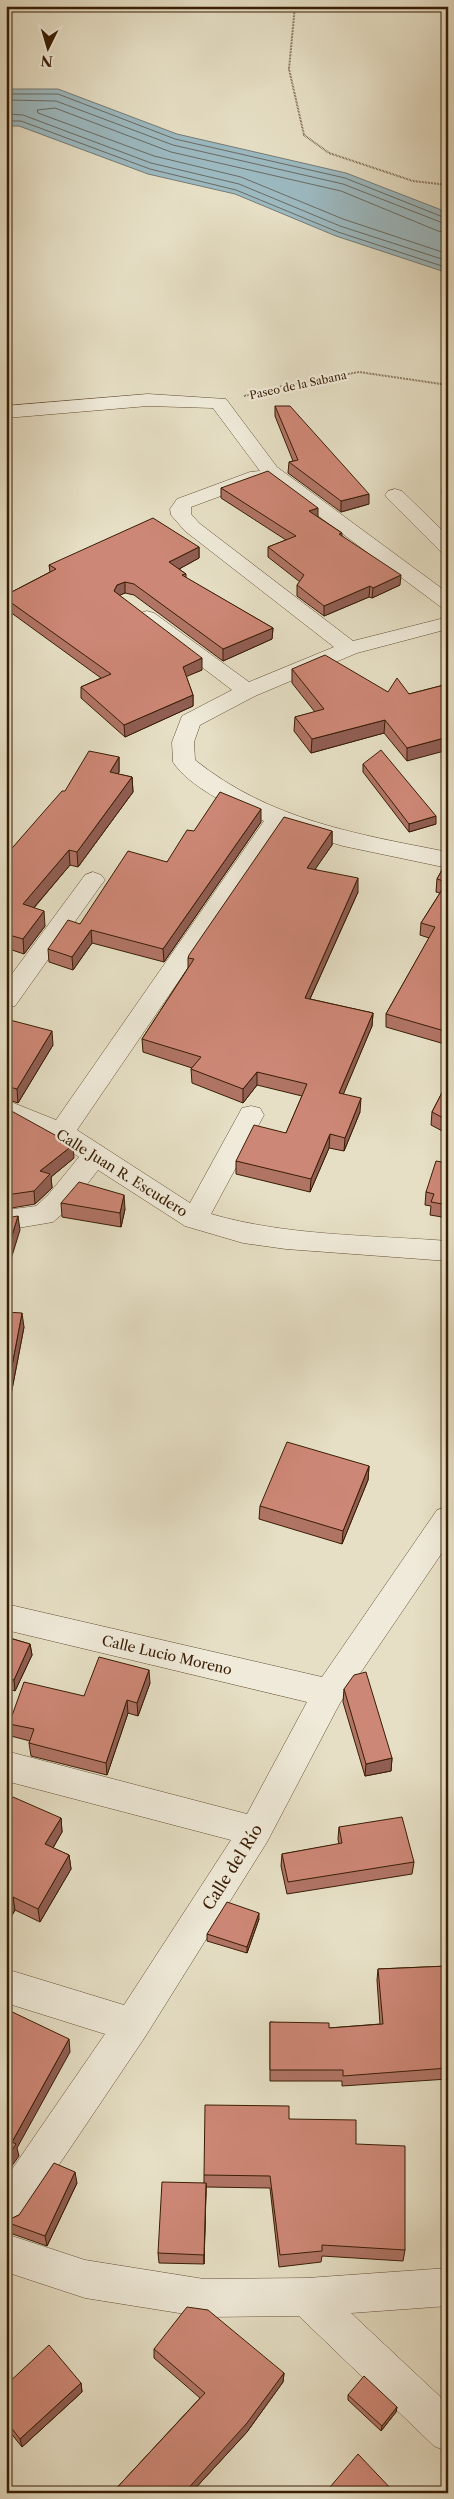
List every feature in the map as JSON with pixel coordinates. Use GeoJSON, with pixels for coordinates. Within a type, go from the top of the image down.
{"type":"FeatureCollection","features":[{"type":"Feature","properties":{"kind":"street"},"geometry":{"type":"LineString","coordinates":[[6,412],[148,400],[220,403],[270,471],[448,603]]}},
{"type":"Feature","properties":{"kind":"street"},"geometry":{"type":"LineString","coordinates":[[270,471],[184,503],[180,509],[181,515],[192,527],[349,648]]}},
{"type":"Feature","properties":{"kind":"street"},"geometry":{"type":"LineString","coordinates":[[396,495],[448,548]]}},
{"type":"Feature","properties":{"kind":"street"},"geometry":{"type":"LineString","coordinates":[[133,607],[247,691]]}},
{"type":"Feature","properties":{"kind":"street"},"geometry":{"type":"LineString","coordinates":[[448,623],[349,648],[247,691],[190,720],[183,742],[184,762],[203,780],[225,794],[278,818],[353,840],[448,860]]}},
{"type":"Feature","properties":{"kind":"street"},"geometry":{"type":"LineString","coordinates":[[61,1133],[278,818]]}},
{"type":"Feature","properties":{"kind":"street"},"geometry":{"type":"LineString","coordinates":[[6,1000],[93,880]]}},
{"type":"Feature","properties":{"kind":"street","name":"Calle Juan R. Escudero"},"geometry":{"type":"LineString","coordinates":[[6,1110],[61,1133],[195,1219],[243,1233],[286,1239],[448,1251]]}},
{"type":"Feature","properties":{"kind":"street"},"geometry":{"type":"LineString","coordinates":[[195,1219],[251,1115]]}},
{"type":"Feature","properties":{"kind":"street"},"geometry":{"type":"LineString","coordinates":[[6,1220],[43,1215],[58,1202],[96,1154]]}},
{"type":"Feature","properties":{"kind":"street","name":"Calle del Río"},"geometry":{"type":"LineString","coordinates":[[6,2210],[132,2025],[255,1831],[328,1693],[448,1519]]}},
{"type":"Feature","properties":{"kind":"street","name":"Calle Lucio Moreno"},"geometry":{"type":"LineString","coordinates":[[6,1617],[328,1693]]}},
{"type":"Feature","properties":{"kind":"street"},"geometry":{"type":"LineString","coordinates":[[6,1766],[255,1831]]}},
{"type":"Feature","properties":{"kind":"street"},"geometry":{"type":"LineString","coordinates":[[6,1986],[132,2025]]}},
{"type":"Feature","properties":{"kind":"street"},"geometry":{"type":"LineString","coordinates":[[6,2253],[85,2279],[204,2298],[307,2297],[448,2287]]}},
{"type":"Feature","properties":{"kind":"street"},"geometry":{"type":"LineString","coordinates":[[307,2297],[448,2432]]}},
{"type":"Feature","properties":{"kind":"path"},"geometry":{"type":"LineString","coordinates":[[295,6],[289,69],[304,135],[329,153],[413,181],[448,185]]}},
{"type":"Feature","properties":{"kind":"path","name":"Paseo de la Sabana"},"geometry":{"type":"LineString","coordinates":[[220,403],[283,386],[359,372],[448,385]]}},
{"type":"Feature","properties":{"kind":"water"},"geometry":{"type":"Polygon","coordinates":[[[6,89],[58,89],[177,134],[346,173],[439,209],[448,215],[448,273],[336,236],[235,194],[148,174],[19,126],[6,126],[6,89]]]}},
{"type":"Feature","properties":{"kind":"building"},"geometry":{"type":"Polygon","coordinates":[[[275,406],[290,406],[369,494],[341,501],[289,462],[298,460],[275,406]]]}},
{"type":"Feature","properties":{"kind":"building"},"geometry":{"type":"Polygon","coordinates":[[[268,471],[318,508],[309,511],[342,533],[339,534],[401,575],[373,588],[370,586],[324,606],[297,585],[304,575],[268,547],[296,536],[221,488],[268,471]]]}},
{"type":"Feature","properties":{"kind":"building"},"geometry":{"type":"Polygon","coordinates":[[[153,518],[199,547],[169,562],[186,574],[182,575],[273,628],[223,649],[134,584],[125,582],[117,585],[114,591],[202,658],[183,667],[193,695],[124,725],[81,687],[111,674],[6,599],[6,595],[56,569],[49,565],[153,518]]]}},
{"type":"Feature","properties":{"kind":"building"},"geometry":{"type":"Polygon","coordinates":[[[325,655],[388,692],[397,678],[409,694],[448,684],[448,737],[407,748],[385,720],[312,739],[295,717],[324,709],[292,669],[325,655]]]}},
{"type":"Feature","properties":{"kind":"building"},"geometry":{"type":"Polygon","coordinates":[[[381,750],[436,816],[409,824],[363,764],[381,750]]]}},
{"type":"Feature","properties":{"kind":"building"},"geometry":{"type":"Polygon","coordinates":[[[89,751],[119,757],[110,772],[132,777],[77,852],[69,850],[23,904],[44,911],[23,939],[6,934],[6,855],[62,791],[65,791],[89,751]]]}},
{"type":"Feature","properties":{"kind":"building"},"geometry":{"type":"Polygon","coordinates":[[[220,792],[261,809],[163,949],[91,930],[72,957],[48,949],[68,920],[80,924],[128,851],[167,862],[187,830],[194,831],[220,792]]]}},
{"type":"Feature","properties":{"kind":"building"},"geometry":{"type":"Polygon","coordinates":[[[284,817],[332,831],[307,868],[358,878],[305,998],[373,1013],[339,1093],[361,1098],[345,1138],[330,1134],[311,1179],[236,1161],[254,1125],[286,1133],[307,1084],[257,1072],[243,1089],[191,1069],[201,1057],[142,1039],[194,959],[188,958],[189,955],[284,817]]]}},
{"type":"Feature","properties":{"kind":"building"},"geometry":{"type":"Polygon","coordinates":[[[448,859],[448,1032],[386,1014],[435,927],[421,923],[447,882],[437,879],[448,859]]]}},
{"type":"Feature","properties":{"kind":"building"},"geometry":{"type":"Polygon","coordinates":[[[6,1019],[52,1031],[17,1089],[6,1086],[6,1019]]]}},
{"type":"Feature","properties":{"kind":"building"},"geometry":{"type":"Polygon","coordinates":[[[448,1081],[448,1119],[447,1120],[432,1112],[448,1081]]]}},
{"type":"Feature","properties":{"kind":"building"},"geometry":{"type":"Polygon","coordinates":[[[6,1108],[73,1145],[40,1171],[50,1174],[34,1191],[6,1195],[6,1108]]]}},
{"type":"Feature","properties":{"kind":"building"},"geometry":{"type":"Polygon","coordinates":[[[436,1161],[448,1163],[448,1205],[431,1202],[434,1194],[426,1192],[436,1161]]]}},
{"type":"Feature","properties":{"kind":"building"},"geometry":{"type":"Polygon","coordinates":[[[79,1182],[124,1195],[120,1213],[61,1203],[79,1182]]]}},
{"type":"Feature","properties":{"kind":"building"},"geometry":{"type":"Polygon","coordinates":[[[18,1216],[6,1255],[6,1218],[18,1216]]]}},
{"type":"Feature","properties":{"kind":"building"},"geometry":{"type":"Polygon","coordinates":[[[6,1312],[22,1313],[7,1392],[6,1391],[6,1312]]]}},
{"type":"Feature","properties":{"kind":"building"},"geometry":{"type":"Polygon","coordinates":[[[287,1442],[369,1466],[343,1531],[260,1506],[287,1442]]]}},
{"type":"Feature","properties":{"kind":"building"},"geometry":{"type":"Polygon","coordinates":[[[6,1637],[30,1644],[14,1680],[6,1678],[6,1637]]]}},
{"type":"Feature","properties":{"kind":"building"},"geometry":{"type":"Polygon","coordinates":[[[99,1657],[149,1670],[137,1703],[127,1700],[106,1763],[29,1743],[34,1729],[9,1724],[24,1682],[84,1696],[99,1657]]]}},
{"type":"Feature","properties":{"kind":"building"},"geometry":{"type":"Polygon","coordinates":[[[366,1672],[392,1758],[366,1764],[344,1689],[354,1675],[366,1672]]]}},
{"type":"Feature","properties":{"kind":"building"},"geometry":{"type":"Polygon","coordinates":[[[13,1797],[61,1818],[45,1844],[69,1855],[38,1909],[13,1897],[6,1909],[6,1808],[13,1797]]]}},
{"type":"Feature","properties":{"kind":"building"},"geometry":{"type":"Polygon","coordinates":[[[402,1817],[414,1862],[288,1882],[282,1854],[342,1843],[339,1827],[402,1817]]]}},
{"type":"Feature","properties":{"kind":"building"},"geometry":{"type":"Polygon","coordinates":[[[227,1902],[259,1913],[247,1947],[207,1934],[227,1902]]]}},
{"type":"Feature","properties":{"kind":"building"},"geometry":{"type":"Polygon","coordinates":[[[448,1966],[448,2068],[343,2076],[343,2070],[270,2070],[270,2022],[329,2023],[329,2028],[383,2024],[378,1969],[448,1966]]]}},
{"type":"Feature","properties":{"kind":"building"},"geometry":{"type":"Polygon","coordinates":[[[6,2009],[69,2039],[12,2142],[16,2144],[6,2159],[6,2009]]]}},
{"type":"Feature","properties":{"kind":"building"},"geometry":{"type":"Polygon","coordinates":[[[205,2105],[289,2106],[289,2119],[356,2120],[356,2144],[405,2146],[405,2250],[322,2245],[322,2251],[280,2255],[270,2176],[204,2175],[205,2105]]]}},
{"type":"Feature","properties":{"kind":"building"},"geometry":{"type":"Polygon","coordinates":[[[54,2163],[75,2172],[45,2236],[6,2222],[19,2215],[54,2163]]]}},
{"type":"Feature","properties":{"kind":"building"},"geometry":{"type":"Polygon","coordinates":[[[162,2182],[206,2183],[204,2255],[158,2253],[162,2182]]]}},
{"type":"Feature","properties":{"kind":"building"},"geometry":{"type":"Polygon","coordinates":[[[187,2307],[208,2310],[284,2373],[247,2423],[184,2493],[112,2493],[205,2393],[154,2349],[187,2307]]]}},
{"type":"Feature","properties":{"kind":"building"},"geometry":{"type":"Polygon","coordinates":[[[49,2345],[81,2383],[20,2439],[6,2421],[6,2385],[49,2345]]]}},
{"type":"Feature","properties":{"kind":"building"},"geometry":{"type":"Polygon","coordinates":[[[364,2376],[397,2407],[382,2426],[348,2395],[364,2376]]]}},
{"type":"Feature","properties":{"kind":"building"},"geometry":{"type":"Polygon","coordinates":[[[358,2454],[395,2493],[325,2493],[358,2454]]]}}]}
